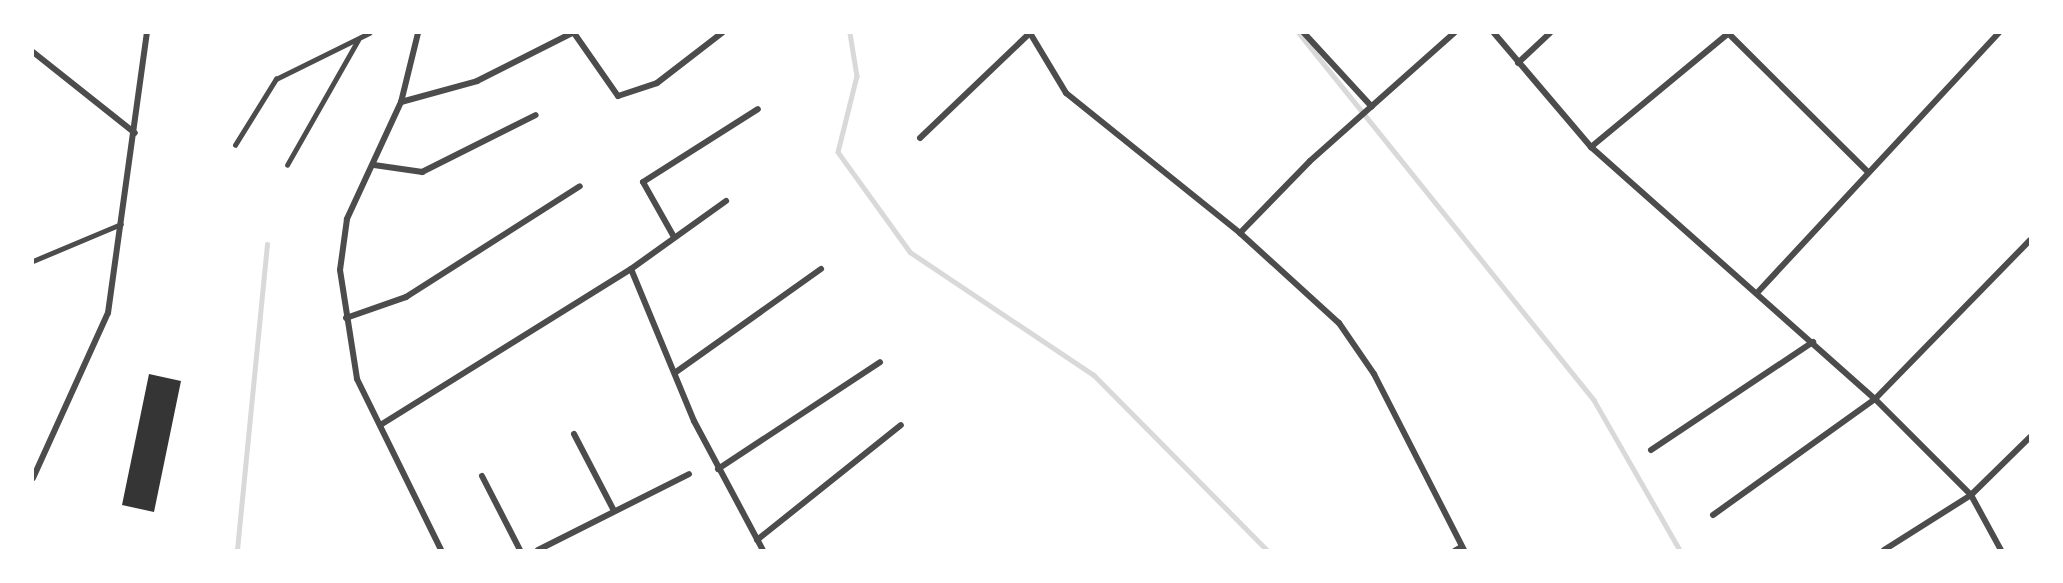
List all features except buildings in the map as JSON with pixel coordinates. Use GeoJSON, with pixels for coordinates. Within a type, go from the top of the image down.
{"type":"FeatureCollection","features":[{"type":"Feature","properties":{"kind":"street"},"geometry":{"type":"LineString","coordinates":[[33,478],[35,468],[108,313],[135,133],[147,33]]}},
{"type":"Feature","properties":{"kind":"street"},"geometry":{"type":"LineString","coordinates":[[417,33],[401,102],[345,227],[340,270],[357,379],[382,424],[441,550]]}},
{"type":"Feature","properties":{"kind":"street"},"geometry":{"type":"LineString","coordinates":[[401,102],[477,81],[573,33],[618,96],[657,83],[722,33]]}},
{"type":"Feature","properties":{"kind":"street"},"geometry":{"type":"LineString","coordinates":[[920,138],[1030,33],[1066,93],[1240,233],[1339,322],[1358,348],[1462,548]]}},
{"type":"Feature","properties":{"kind":"street"},"geometry":{"type":"LineString","coordinates":[[1304,33],[1372,107]]}},
{"type":"Feature","properties":{"kind":"street"},"geometry":{"type":"LineString","coordinates":[[1240,233],[1310,161],[1454,33]]}},
{"type":"Feature","properties":{"kind":"street"},"geometry":{"type":"LineString","coordinates":[[1494,33],[1591,147],[1875,399],[1971,495],[2001,550]]}},
{"type":"Feature","properties":{"kind":"street"},"geometry":{"type":"LineString","coordinates":[[1518,63],[1550,33]]}},
{"type":"Feature","properties":{"kind":"street"},"geometry":{"type":"LineString","coordinates":[[1591,147],[1729,33],[1868,172]]}},
{"type":"Feature","properties":{"kind":"street"},"geometry":{"type":"LineString","coordinates":[[1757,293],[1999,33]]}},
{"type":"Feature","properties":{"kind":"street"},"geometry":{"type":"LineString","coordinates":[[33,52],[135,133]]}},
{"type":"Feature","properties":{"kind":"street"},"geometry":{"type":"LineString","coordinates":[[674,237],[643,182],[758,109]]}},
{"type":"Feature","properties":{"kind":"street"},"geometry":{"type":"LineString","coordinates":[[374,165],[422,172],[536,115]]}},
{"type":"Feature","properties":{"kind":"street"},"geometry":{"type":"LineString","coordinates":[[346,318],[406,297],[580,186]]}},
{"type":"Feature","properties":{"kind":"street"},"geometry":{"type":"LineString","coordinates":[[382,424],[631,269],[726,201]]}},
{"type":"Feature","properties":{"kind":"street"},"geometry":{"type":"LineString","coordinates":[[1713,515],[1875,399],[2030,240]]}},
{"type":"Feature","properties":{"kind":"street"},"geometry":{"type":"LineString","coordinates":[[631,269],[718,469],[763,550]]}},
{"type":"Feature","properties":{"kind":"street"},"geometry":{"type":"LineString","coordinates":[[676,372],[821,269]]}},
{"type":"Feature","properties":{"kind":"street"},"geometry":{"type":"LineString","coordinates":[[1651,450],[1812,342]]}},
{"type":"Feature","properties":{"kind":"street"},"geometry":{"type":"LineString","coordinates":[[718,469],[880,362]]}},
{"type":"Feature","properties":{"kind":"street"},"geometry":{"type":"LineString","coordinates":[[757,540],[901,425]]}},
{"type":"Feature","properties":{"kind":"street"},"geometry":{"type":"LineString","coordinates":[[574,434],[614,511]]}},
{"type":"Feature","properties":{"kind":"street"},"geometry":{"type":"LineString","coordinates":[[1884,550],[1971,495],[2030,437]]}},
{"type":"Feature","properties":{"kind":"street"},"geometry":{"type":"LineString","coordinates":[[538,550],[689,474]]}},
{"type":"Feature","properties":{"kind":"street"},"geometry":{"type":"LineString","coordinates":[[482,476],[520,550]]}},
{"type":"Feature","properties":{"kind":"lane"},"geometry":{"type":"LineString","coordinates":[[235,145],[276,79],[369,33]]}},
{"type":"Feature","properties":{"kind":"lane"},"geometry":{"type":"LineString","coordinates":[[287,165],[358,39]]}},
{"type":"Feature","properties":{"kind":"lane"},"geometry":{"type":"LineString","coordinates":[[33,261],[121,224]]}},
{"type":"Feature","properties":{"kind":"lane"},"geometry":{"type":"LineString","coordinates":[[1454,550],[1462,548]]}},
{"type":"Feature","properties":{"kind":"waterway"},"geometry":{"type":"LineString","coordinates":[[850,33],[857,76],[838,152],[910,252],[1094,375],[1267,550]]}},
{"type":"Feature","properties":{"kind":"waterway"},"geometry":{"type":"LineString","coordinates":[[1299,33],[1594,400],[1680,550]]}},
{"type":"Feature","properties":{"kind":"waterway"},"geometry":{"type":"LineString","coordinates":[[237,550],[267,244]]}}]}
